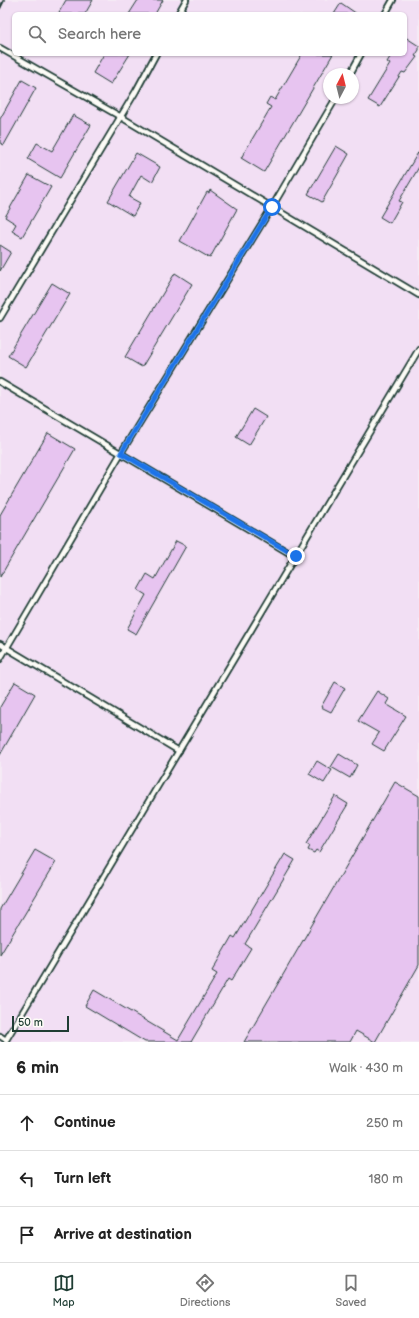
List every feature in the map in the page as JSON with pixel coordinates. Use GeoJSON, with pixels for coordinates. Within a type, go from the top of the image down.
{"type":"FeatureCollection","features":[{"type":"Feature","properties":{"kind":"lane"},"geometry":{"type":"LineString","coordinates":[[179,12],[186,0]]}},
{"type":"Feature","properties":{"kind":"lane"},"geometry":{"type":"LineString","coordinates":[[386,12],[393,0]]}},
{"type":"Feature","properties":{"kind":"lane"},"geometry":{"type":"LineString","coordinates":[[0,48],[12,55]]}},
{"type":"Feature","properties":{"kind":"lane"},"geometry":{"type":"LineString","coordinates":[[14,56],[121,117],[419,295]]}},
{"type":"Feature","properties":{"kind":"lane"},"geometry":{"type":"LineString","coordinates":[[0,318],[121,117],[155,56]]}},
{"type":"Feature","properties":{"kind":"lane"},"geometry":{"type":"LineString","coordinates":[[353,68],[360,56]]}},
{"type":"Feature","properties":{"kind":"lane"},"geometry":{"type":"LineString","coordinates":[[0,659],[121,453],[272,207],[332,104]]}},
{"type":"Feature","properties":{"kind":"lane"},"geometry":{"type":"LineString","coordinates":[[0,1036],[6,1040],[419,349]]}},
{"type":"Feature","properties":{"kind":"lane"},"geometry":{"type":"LineString","coordinates":[[0,382],[296,556]]}},
{"type":"Feature","properties":{"kind":"lane"},"geometry":{"type":"LineString","coordinates":[[0,644],[179,751]]}},
{"type":"Feature","properties":{"kind":"shaded area"},"geometry":{"type":"Polygon","coordinates":[[[0,0],[419,0],[419,1042],[0,1042],[0,0]]]}},
{"type":"Feature","properties":{"kind":"building"},"geometry":{"type":"Polygon","coordinates":[[[66,0],[93,0],[86,12],[59,12],[66,0]]]}},
{"type":"Feature","properties":{"kind":"building"},"geometry":{"type":"Polygon","coordinates":[[[138,0],[163,0],[156,12],[130,12],[138,0]]]}},
{"type":"Feature","properties":{"kind":"building"},"geometry":{"type":"Polygon","coordinates":[[[341,3],[354,12],[335,12],[341,3]]]}},
{"type":"Feature","properties":{"kind":"building"},"geometry":{"type":"Polygon","coordinates":[[[407,38],[419,46],[419,50],[415,56],[417,57],[405,73],[402,72],[380,107],[368,100],[390,64],[387,62],[391,56],[407,56],[407,38]]]}},
{"type":"Feature","properties":{"kind":"building"},"geometry":{"type":"Polygon","coordinates":[[[103,56],[129,56],[111,84],[93,73],[103,56]]]}},
{"type":"Feature","properties":{"kind":"building"},"geometry":{"type":"Polygon","coordinates":[[[301,56],[332,56],[325,68],[323,68],[323,71],[264,172],[241,158],[271,107],[266,104],[270,97],[275,100],[301,56]]]}},
{"type":"Feature","properties":{"kind":"building"},"geometry":{"type":"Polygon","coordinates":[[[22,80],[36,88],[4,145],[0,143],[0,119],[22,80]]]}},
{"type":"Feature","properties":{"kind":"building"},"geometry":{"type":"Polygon","coordinates":[[[73,115],[91,125],[60,178],[28,159],[37,143],[52,151],[73,115]]]}},
{"type":"Feature","properties":{"kind":"building"},"geometry":{"type":"Polygon","coordinates":[[[336,146],[349,154],[322,202],[308,194],[336,146]]]}},
{"type":"Feature","properties":{"kind":"building"},"geometry":{"type":"Polygon","coordinates":[[[419,151],[419,167],[399,201],[402,202],[390,223],[380,217],[419,151]]]}},
{"type":"Feature","properties":{"kind":"building"},"geometry":{"type":"Polygon","coordinates":[[[136,153],[160,167],[152,182],[141,175],[129,197],[140,203],[133,216],[108,201],[136,153]]]}},
{"type":"Feature","properties":{"kind":"building"},"geometry":{"type":"Polygon","coordinates":[[[29,175],[51,187],[22,237],[12,231],[16,224],[5,217],[29,175]]]}},
{"type":"Feature","properties":{"kind":"building"},"geometry":{"type":"Polygon","coordinates":[[[210,190],[237,209],[210,258],[180,241],[207,192],[209,193],[210,190]]]}},
{"type":"Feature","properties":{"kind":"building"},"geometry":{"type":"Polygon","coordinates":[[[0,245],[11,252],[0,271],[0,245]]]}},
{"type":"Feature","properties":{"kind":"building"},"geometry":{"type":"Polygon","coordinates":[[[175,273],[192,284],[142,367],[125,357],[175,273]]]}},
{"type":"Feature","properties":{"kind":"building"},"geometry":{"type":"Polygon","coordinates":[[[52,283],[70,294],[26,367],[8,356],[52,283]]]}},
{"type":"Feature","properties":{"kind":"building"},"geometry":{"type":"Polygon","coordinates":[[[253,409],[266,417],[249,445],[236,437],[253,409]]]}},
{"type":"Feature","properties":{"kind":"building"},"geometry":{"type":"Polygon","coordinates":[[[48,433],[75,449],[0,577],[0,515],[48,433]]]}},
{"type":"Feature","properties":{"kind":"building"},"geometry":{"type":"Polygon","coordinates":[[[176,541],[186,546],[136,634],[127,629],[146,595],[138,590],[147,574],[155,579],[176,541]]]}},
{"type":"Feature","properties":{"kind":"building"},"geometry":{"type":"Polygon","coordinates":[[[15,682],[35,694],[0,755],[0,707],[15,682]]]}},
{"type":"Feature","properties":{"kind":"building"},"geometry":{"type":"Polygon","coordinates":[[[335,682],[345,688],[331,712],[321,707],[335,682]]]}},
{"type":"Feature","properties":{"kind":"building"},"geometry":{"type":"Polygon","coordinates":[[[377,691],[389,699],[386,704],[406,716],[384,751],[372,744],[379,733],[358,721],[377,691]]]}},
{"type":"Feature","properties":{"kind":"building"},"geometry":{"type":"Polygon","coordinates":[[[339,754],[357,765],[350,778],[331,767],[339,754]]]}},
{"type":"Feature","properties":{"kind":"building"},"geometry":{"type":"Polygon","coordinates":[[[317,761],[332,770],[324,783],[309,774],[317,761]]]}},
{"type":"Feature","properties":{"kind":"building"},"geometry":{"type":"Polygon","coordinates":[[[395,782],[419,796],[419,965],[375,1042],[356,1031],[350,1042],[244,1042],[395,782]]]}},
{"type":"Feature","properties":{"kind":"building"},"geometry":{"type":"Polygon","coordinates":[[[335,796],[348,804],[319,852],[316,850],[314,853],[308,850],[310,846],[306,844],[335,796]]]}},
{"type":"Feature","properties":{"kind":"building"},"geometry":{"type":"Polygon","coordinates":[[[35,850],[56,862],[0,955],[0,909],[35,850]]]}},
{"type":"Feature","properties":{"kind":"building"},"geometry":{"type":"Polygon","coordinates":[[[285,854],[295,860],[245,944],[251,948],[231,981],[228,979],[191,1042],[145,1042],[85,1006],[94,990],[178,1040],[217,974],[212,971],[232,936],[235,938],[285,854]]]}},
{"type":"Feature","properties":{"kind":"railway"},"geometry":{"type":"LineString","coordinates":[[0,8],[4,0]]}},
{"type":"Feature","properties":{"kind":"route"},"geometry":{"type":"LineString","coordinates":[[272,207],[121,453],[296,556]]}}]}
